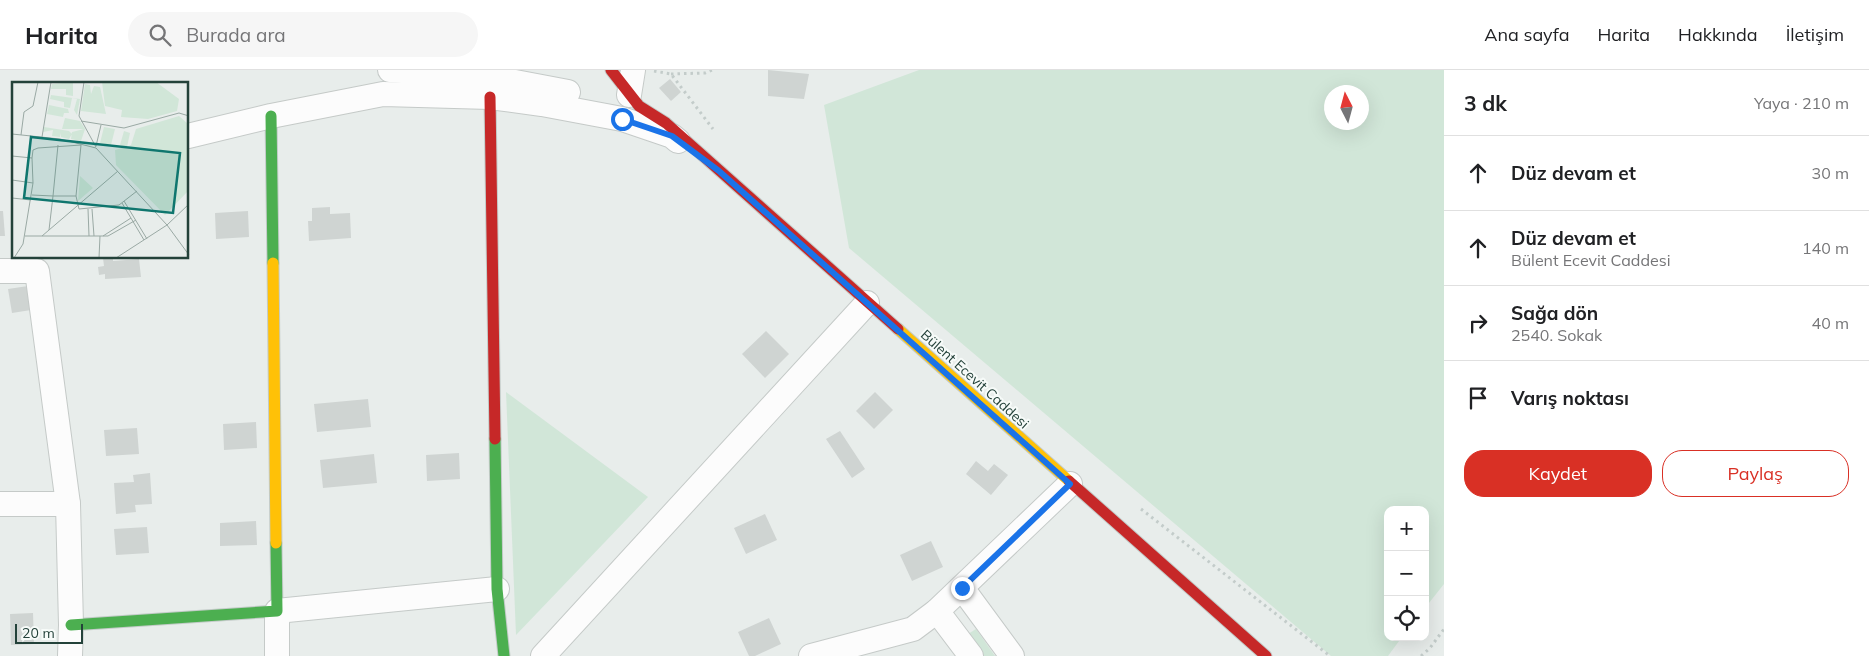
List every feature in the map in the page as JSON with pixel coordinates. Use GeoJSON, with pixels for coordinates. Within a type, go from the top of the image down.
{"type":"FeatureCollection","features":[{"type":"Feature","properties":{"kind":"street"},"geometry":{"type":"LineString","coordinates":[[390,70],[499,79],[634,101]]}},
{"type":"Feature","properties":{"kind":"street"},"geometry":{"type":"LineString","coordinates":[[611,70],[634,101]]}},
{"type":"Feature","properties":{"kind":"street"},"geometry":{"type":"LineString","coordinates":[[633,70],[634,101]]}},
{"type":"Feature","properties":{"kind":"street"},"geometry":{"type":"LineString","coordinates":[[189,136],[271,116],[383,94],[490,97],[542,104],[622,119],[672,136],[719,171]]}},
{"type":"Feature","properties":{"kind":"street"},"geometry":{"type":"LineString","coordinates":[[490,97],[497,589],[504,656]]}},
{"type":"Feature","properties":{"kind":"street","name":"Bülent Ecevit Caddesi"},"geometry":{"type":"LineString","coordinates":[[634,101],[666,123],[1070,484],[1266,656]]}},
{"type":"Feature","properties":{"kind":"street"},"geometry":{"type":"LineString","coordinates":[[271,116],[277,656]]}},
{"type":"Feature","properties":{"kind":"street"},"geometry":{"type":"LineString","coordinates":[[0,271],[37,264],[68,504],[70,656]]}},
{"type":"Feature","properties":{"kind":"street"},"geometry":{"type":"LineString","coordinates":[[543,656],[867,302]]}},
{"type":"Feature","properties":{"kind":"street"},"geometry":{"type":"LineString","coordinates":[[811,656],[912,630],[937,611],[962,588],[1070,484]]}},
{"type":"Feature","properties":{"kind":"street"},"geometry":{"type":"LineString","coordinates":[[0,504],[68,504]]}},
{"type":"Feature","properties":{"kind":"street"},"geometry":{"type":"LineString","coordinates":[[962,588],[1012,656]]}},
{"type":"Feature","properties":{"kind":"street"},"geometry":{"type":"LineString","coordinates":[[71,625],[277,611],[497,589]]}},
{"type":"Feature","properties":{"kind":"street"},"geometry":{"type":"LineString","coordinates":[[937,611],[971,656]]}},
{"type":"Feature","properties":{"kind":"path"},"geometry":{"type":"LineString","coordinates":[[671,74],[705,73],[712,70]]}},
{"type":"Feature","properties":{"kind":"path"},"geometry":{"type":"LineString","coordinates":[[1421,656],[1430,648],[1444,629]]}},
{"type":"Feature","properties":{"kind":"green space"},"geometry":{"type":"Polygon","coordinates":[[[919,70],[1444,70],[1444,584],[1429,603],[1429,506],[1384,506],[1384,641],[1399,641],[1388,656],[1331,656],[849,248],[824,105],[919,70]]]}},
{"type":"Feature","properties":{"kind":"green space"},"geometry":{"type":"Polygon","coordinates":[[[506,392],[648,497],[516,635],[506,392]]]}},
{"type":"Feature","properties":{"kind":"green space"},"geometry":{"type":"Polygon","coordinates":[[[976,629],[995,656],[984,656],[968,634],[976,629]]]}},
{"type":"Feature","properties":{"kind":"building"},"geometry":{"type":"Polygon","coordinates":[[[768,70],[809,74],[804,99],[768,96],[768,70]]]}},
{"type":"Feature","properties":{"kind":"building"},"geometry":{"type":"Polygon","coordinates":[[[670,79],[681,92],[671,101],[659,88],[670,79]]]}},
{"type":"Feature","properties":{"kind":"building"},"geometry":{"type":"Polygon","coordinates":[[[330,207],[330,214],[350,213],[351,238],[309,241],[308,221],[312,221],[312,208],[330,207]]]}},
{"type":"Feature","properties":{"kind":"building"},"geometry":{"type":"Polygon","coordinates":[[[0,211],[3,211],[5,236],[0,236],[0,211]]]}},
{"type":"Feature","properties":{"kind":"building"},"geometry":{"type":"Polygon","coordinates":[[[248,211],[249,237],[216,239],[215,213],[248,211]]]}},
{"type":"Feature","properties":{"kind":"building"},"geometry":{"type":"Polygon","coordinates":[[[103,259],[113,259],[113,261],[139,259],[141,277],[105,279],[105,274],[99,275],[98,267],[104,266],[103,259]]]}},
{"type":"Feature","properties":{"kind":"building"},"geometry":{"type":"Polygon","coordinates":[[[28,286],[31,310],[12,313],[8,289],[28,286]]]}},
{"type":"Feature","properties":{"kind":"building"},"geometry":{"type":"Polygon","coordinates":[[[766,331],[789,354],[765,378],[742,354],[766,331]]]}},
{"type":"Feature","properties":{"kind":"building"},"geometry":{"type":"Polygon","coordinates":[[[875,392],[893,410],[874,429],[856,411],[875,392]]]}},
{"type":"Feature","properties":{"kind":"building"},"geometry":{"type":"Polygon","coordinates":[[[368,399],[371,427],[317,432],[314,404],[368,399]]]}},
{"type":"Feature","properties":{"kind":"building"},"geometry":{"type":"Polygon","coordinates":[[[256,422],[257,448],[224,450],[223,424],[256,422]]]}},
{"type":"Feature","properties":{"kind":"building"},"geometry":{"type":"Polygon","coordinates":[[[137,428],[139,454],[106,456],[104,430],[137,428]]]}},
{"type":"Feature","properties":{"kind":"building"},"geometry":{"type":"Polygon","coordinates":[[[840,431],[865,469],[852,478],[826,439],[840,431]]]}},
{"type":"Feature","properties":{"kind":"building"},"geometry":{"type":"Polygon","coordinates":[[[459,453],[460,479],[427,481],[426,455],[459,453]]]}},
{"type":"Feature","properties":{"kind":"building"},"geometry":{"type":"Polygon","coordinates":[[[374,454],[377,483],[323,488],[320,460],[374,454]]]}},
{"type":"Feature","properties":{"kind":"building"},"geometry":{"type":"Polygon","coordinates":[[[976,461],[988,471],[994,464],[1008,475],[991,495],[966,474],[976,461]]]}},
{"type":"Feature","properties":{"kind":"building"},"geometry":{"type":"Polygon","coordinates":[[[150,473],[152,504],[135,505],[136,512],[116,514],[114,483],[134,482],[133,475],[150,473]]]}},
{"type":"Feature","properties":{"kind":"building"},"geometry":{"type":"Polygon","coordinates":[[[765,514],[777,540],[746,554],[734,528],[765,514]]]}},
{"type":"Feature","properties":{"kind":"building"},"geometry":{"type":"Polygon","coordinates":[[[256,521],[257,545],[220,546],[220,523],[256,521]]]}},
{"type":"Feature","properties":{"kind":"building"},"geometry":{"type":"Polygon","coordinates":[[[147,527],[149,553],[116,555],[114,529],[147,527]]]}},
{"type":"Feature","properties":{"kind":"building"},"geometry":{"type":"Polygon","coordinates":[[[931,541],[943,567],[912,581],[900,555],[931,541]]]}},
{"type":"Feature","properties":{"kind":"building"},"geometry":{"type":"Polygon","coordinates":[[[33,613],[34,644],[11,645],[10,614],[33,613]]]}},
{"type":"Feature","properties":{"kind":"building"},"geometry":{"type":"Polygon","coordinates":[[[769,618],[781,644],[755,656],[749,656],[738,632],[769,618]]]}},
{"type":"Feature","properties":{"kind":"traffic: fast"},"geometry":{"type":"LineString","coordinates":[[271,116],[273,263]]}},
{"type":"Feature","properties":{"kind":"traffic: fast"},"geometry":{"type":"LineString","coordinates":[[495,439],[497,589],[504,656]]}},
{"type":"Feature","properties":{"kind":"traffic: fast"},"geometry":{"type":"LineString","coordinates":[[71,625],[277,611],[276,543]]}},
{"type":"Feature","properties":{"kind":"traffic: slow"},"geometry":{"type":"LineString","coordinates":[[273,263],[276,543]]}},
{"type":"Feature","properties":{"kind":"traffic: slow"},"geometry":{"type":"LineString","coordinates":[[898,329],[1069,481]]}},
{"type":"Feature","properties":{"kind":"traffic: jam"},"geometry":{"type":"LineString","coordinates":[[611,70],[639,106],[666,123],[898,329]]}},
{"type":"Feature","properties":{"kind":"traffic: jam"},"geometry":{"type":"LineString","coordinates":[[490,97],[495,439]]}},
{"type":"Feature","properties":{"kind":"traffic: jam"},"geometry":{"type":"LineString","coordinates":[[1069,481],[1266,656]]}},
{"type":"Feature","properties":{"kind":"route"},"geometry":{"type":"LineString","coordinates":[[622,119],[672,136],[719,171],[1070,484],[962,588]]}}]}
